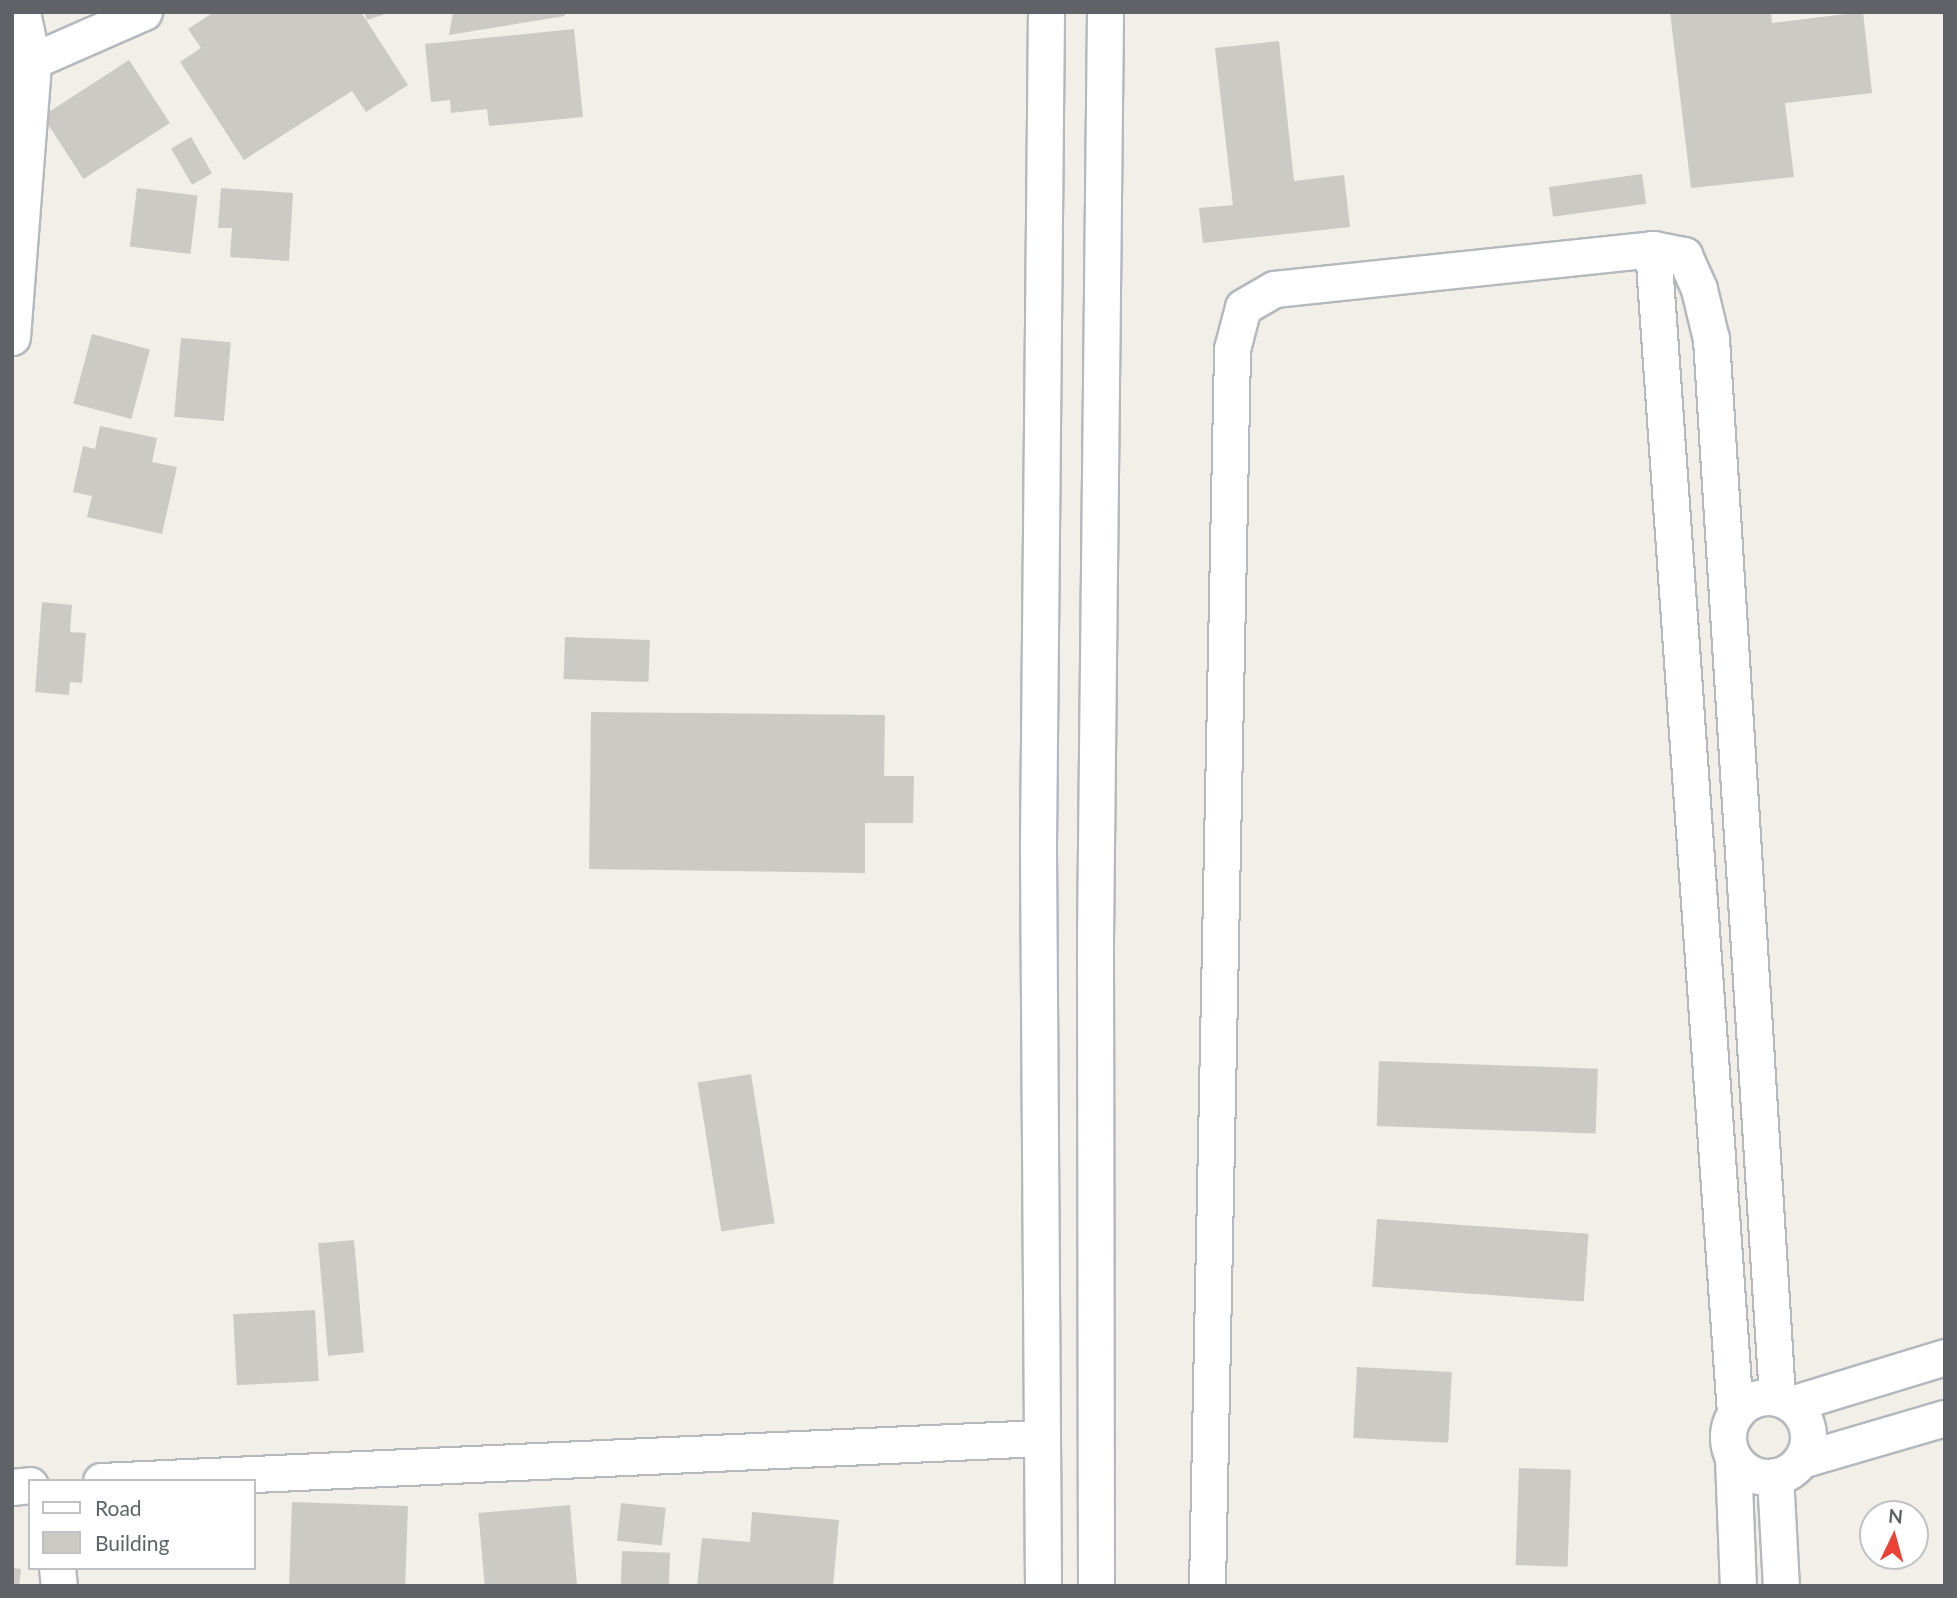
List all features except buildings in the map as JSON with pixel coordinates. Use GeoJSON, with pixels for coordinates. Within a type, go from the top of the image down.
{"type":"FeatureCollection","features":[{"type":"Feature","properties":{"kind":"street"},"geometry":{"type":"LineString","coordinates":[[12,337],[23,67],[22,12]]}},
{"type":"Feature","properties":{"kind":"street"},"geometry":{"type":"LineString","coordinates":[[23,67],[144,12]]}},
{"type":"Feature","properties":{"kind":"street"},"geometry":{"type":"LineString","coordinates":[[1043,1586],[1038,830],[1046,12]]}},
{"type":"Feature","properties":{"kind":"street"},"geometry":{"type":"LineString","coordinates":[[1096,1586],[1094,937],[1105,12]]}},
{"type":"Feature","properties":{"kind":"street"},"geometry":{"type":"LineString","coordinates":[[1668,252],[1699,289],[1711,339],[1738,769],[1784,1401],[1808,1430],[1788,1468],[1781,1586]]}},
{"type":"Feature","properties":{"kind":"street"},"geometry":{"type":"LineString","coordinates":[[1668,252],[1691,771],[1735,1414]]}},
{"type":"Feature","properties":{"kind":"street"},"geometry":{"type":"LineString","coordinates":[[1208,1586],[1232,349],[1242,307],[1274,289],[1668,252]]}},
{"type":"Feature","properties":{"kind":"street"},"geometry":{"type":"LineString","coordinates":[[1691,771],[1738,769]]}},
{"type":"Feature","properties":{"kind":"street"},"geometry":{"type":"LineString","coordinates":[[1738,1586],[1733,1458],[1728,1428],[1735,1414],[1746,1402],[1784,1401],[1945,1357]]}},
{"type":"Feature","properties":{"kind":"street"},"geometry":{"type":"LineString","coordinates":[[1733,1458],[1759,1476],[1945,1418]]}},
{"type":"Feature","properties":{"kind":"street"},"geometry":{"type":"LineString","coordinates":[[145,1479],[1040,1438]]}}]}
